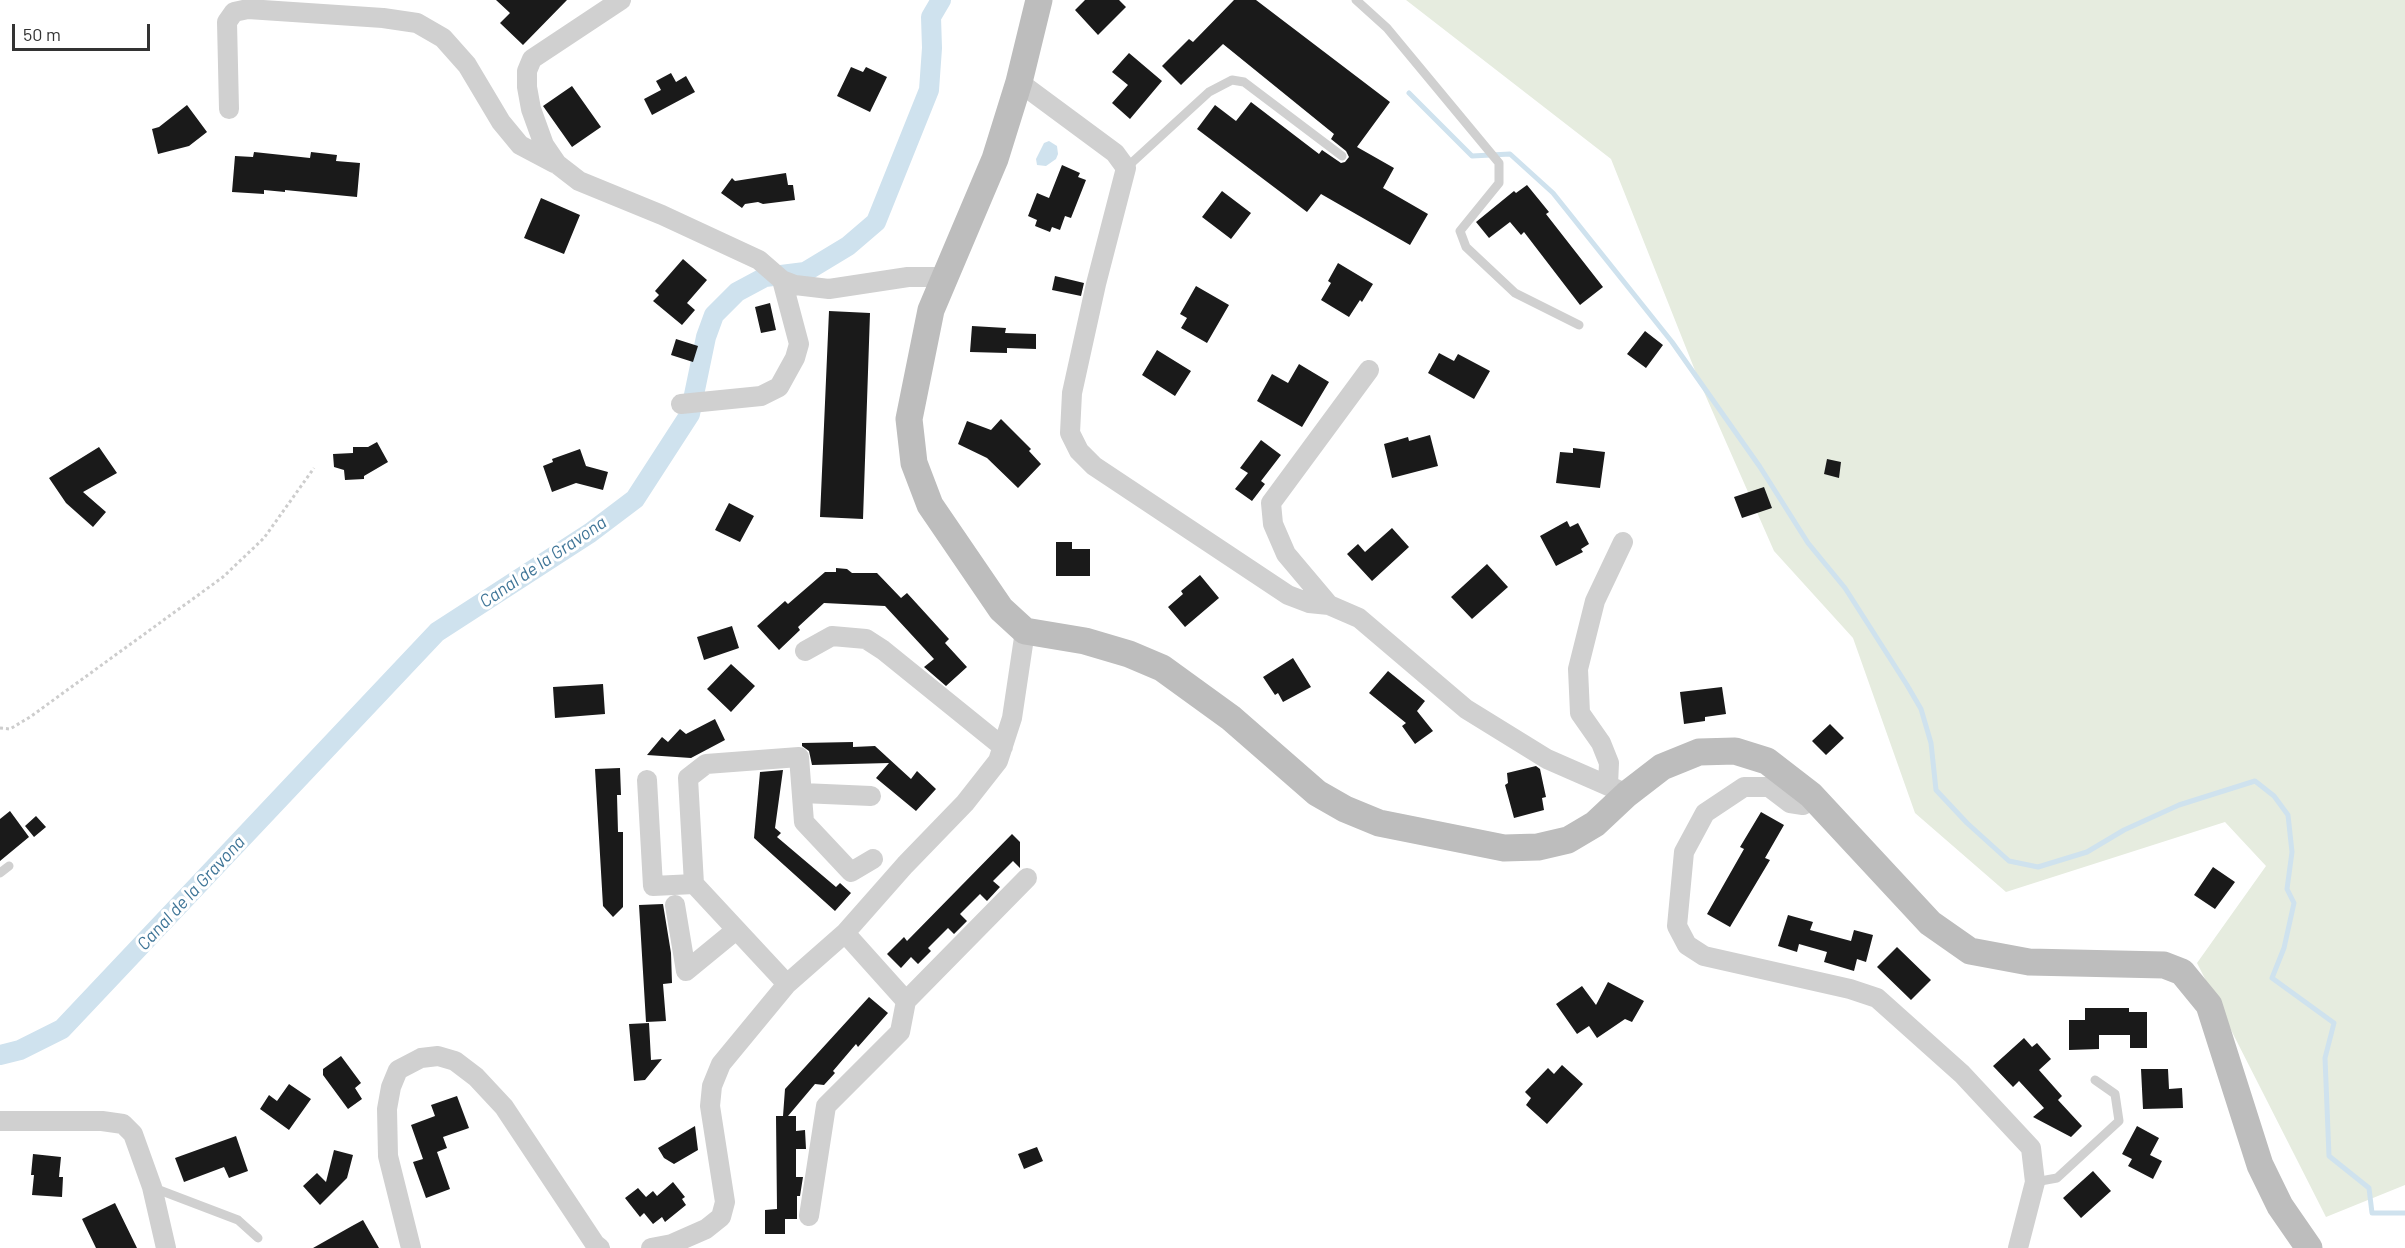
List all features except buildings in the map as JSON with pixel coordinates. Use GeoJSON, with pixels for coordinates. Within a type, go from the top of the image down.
{"type":"FeatureCollection","features":[{"type":"Feature","properties":{"kind":"street"},"geometry":{"type":"LineString","coordinates":[[557,164],[544,145],[531,109],[527,71],[532,59],[621,0]]}},
{"type":"Feature","properties":{"kind":"street"},"geometry":{"type":"LineString","coordinates":[[1039,0],[1019,82],[994,159],[931,310],[909,419],[914,463],[930,505],[1001,609],[1025,631],[1085,641],[1129,654],[1162,668],[1231,718],[1317,793],[1345,809],[1379,823],[1504,848],[1538,847],[1568,840],[1595,824],[1617,790],[1662,767],[1699,752],[1735,751],[1767,761],[1811,795],[1930,923],[1970,951],[2029,962],[2164,965],[2182,972],[2209,1005],[2260,1165],[2280,1206],[2309,1248]]}},
{"type":"Feature","properties":{"kind":"street"},"geometry":{"type":"LineString","coordinates":[[229,109],[227,22],[234,12],[248,9],[383,18],[417,24],[443,38],[467,65],[501,122],[520,145],[557,164],[579,181],[662,214],[759,260],[783,280],[795,285],[829,289],[908,277],[944,278]]}},
{"type":"Feature","properties":{"kind":"street"},"geometry":{"type":"LineString","coordinates":[[1019,82],[1115,153],[1126,168],[1096,284],[1072,393],[1070,433],[1079,451],[1094,466],[1288,595],[1309,603],[1329,604],[1359,618],[1466,709],[1546,759],[1617,790]]}},
{"type":"Feature","properties":{"kind":"street"},"geometry":{"type":"LineString","coordinates":[[691,404],[761,396],[779,387],[795,358],[799,344],[783,280]]}},
{"type":"Feature","properties":{"kind":"street"},"geometry":{"type":"LineString","coordinates":[[1329,604],[1287,554],[1273,524],[1271,503],[1369,370]]}},
{"type":"Feature","properties":{"kind":"street"},"geometry":{"type":"LineString","coordinates":[[1617,790],[1600,743],[1580,713],[1578,669],[1595,601],[1623,542]]}},
{"type":"Feature","properties":{"kind":"street"},"geometry":{"type":"LineString","coordinates":[[651,1248],[671,1246],[706,1229],[721,1217],[725,1202],[710,1106],[712,1086],[721,1064],[787,984],[845,933],[905,865],[965,803],[998,761],[1012,718],[1025,631]]}},
{"type":"Feature","properties":{"kind":"street"},"geometry":{"type":"LineString","coordinates":[[805,651],[832,636],[866,639],[883,650],[1003,747]]}},
{"type":"Feature","properties":{"kind":"street"},"geometry":{"type":"LineString","coordinates":[[787,984],[694,884],[688,778],[706,764],[800,758],[804,822],[850,872],[873,859]]}},
{"type":"Feature","properties":{"kind":"street"},"geometry":{"type":"LineString","coordinates":[[647,780],[653,886],[694,884]]}},
{"type":"Feature","properties":{"kind":"street"},"geometry":{"type":"LineString","coordinates":[[1811,795],[1803,805],[1790,803],[1768,787],[1744,787],[1705,813],[1684,852],[1677,926],[1687,945],[1704,956],[1850,989],[1877,998],[1962,1074],[2031,1148],[2035,1182],[2018,1248]]}},
{"type":"Feature","properties":{"kind":"street"},"geometry":{"type":"LineString","coordinates":[[802,793],[871,796]]}},
{"type":"Feature","properties":{"kind":"street"},"geometry":{"type":"LineString","coordinates":[[809,1216],[826,1106],[900,1032],[906,1001],[1027,878]]}},
{"type":"Feature","properties":{"kind":"street"},"geometry":{"type":"LineString","coordinates":[[675,905],[686,971],[736,930]]}},
{"type":"Feature","properties":{"kind":"street"},"geometry":{"type":"LineString","coordinates":[[845,933],[906,1001]]}},
{"type":"Feature","properties":{"kind":"street"},"geometry":{"type":"LineString","coordinates":[[411,1248],[388,1156],[387,1109],[391,1087],[398,1070],[421,1058],[438,1056],[455,1061],[476,1077],[504,1107],[595,1245],[600,1248]]}},
{"type":"Feature","properties":{"kind":"street"},"geometry":{"type":"LineString","coordinates":[[0,1121],[102,1121],[123,1124],[132,1134],[152,1187],[166,1248]]}},
{"type":"Feature","properties":{"kind":"lane"},"geometry":{"type":"LineString","coordinates":[[1356,0],[1387,28],[1499,164],[1499,183],[1460,231],[1466,247],[1515,293],[1579,325]]}},
{"type":"Feature","properties":{"kind":"lane"},"geometry":{"type":"LineString","coordinates":[[1126,168],[1209,92],[1232,80],[1244,82],[1342,156]]}},
{"type":"Feature","properties":{"kind":"lane"},"geometry":{"type":"LineString","coordinates":[[0,873],[9,866]]}},
{"type":"Feature","properties":{"kind":"lane"},"geometry":{"type":"LineString","coordinates":[[2035,1182],[2057,1178],[2120,1121],[2115,1094],[2095,1080]]}},
{"type":"Feature","properties":{"kind":"lane"},"geometry":{"type":"LineString","coordinates":[[152,1187],[238,1220],[258,1238]]}},
{"type":"Feature","properties":{"kind":"path"},"geometry":{"type":"LineString","coordinates":[[0,728],[10,729],[30,717],[223,577],[264,538],[314,468]]}},
{"type":"Feature","properties":{"kind":"shaded area"},"geometry":{"type":"Polygon","coordinates":[[[1406,0],[2405,0],[2405,1185],[2326,1217],[2197,963],[2266,866],[2225,822],[2006,892],[1915,813],[1853,638],[1774,551],[1700,383],[1611,159],[1406,0]]]}},
{"type":"Feature","properties":{"kind":"water"},"geometry":{"type":"Polygon","coordinates":[[[1049,141],[1057,146],[1056,159],[1046,166],[1037,165],[1036,159],[1044,143],[1049,141]]]}},
{"type":"Feature","properties":{"kind":"waterway","name":"Canal de la Gravona"},"geometry":{"type":"LineString","coordinates":[[0,1055],[20,1050],[62,1029],[437,632],[590,533],[635,499],[690,414],[706,337],[714,315],[737,292],[765,277],[805,272],[848,246],[876,222],[929,90],[932,48],[931,17],[941,0]]}},
{"type":"Feature","properties":{"kind":"waterway"},"geometry":{"type":"LineString","coordinates":[[1409,93],[1472,156],[1510,154],[1553,193],[1672,342],[1760,467],[1808,543],[1845,588],[1907,685],[1921,709],[1931,743],[1936,790],[1967,823],[2009,861],[2038,867],[2087,852],[2124,830],[2179,805],[2255,781],[2274,796],[2288,815],[2292,852],[2287,889],[2294,903],[2284,948],[2272,978],[2334,1023],[2325,1058],[2329,1156],[2369,1188],[2372,1213],[2405,1213]]}}]}
